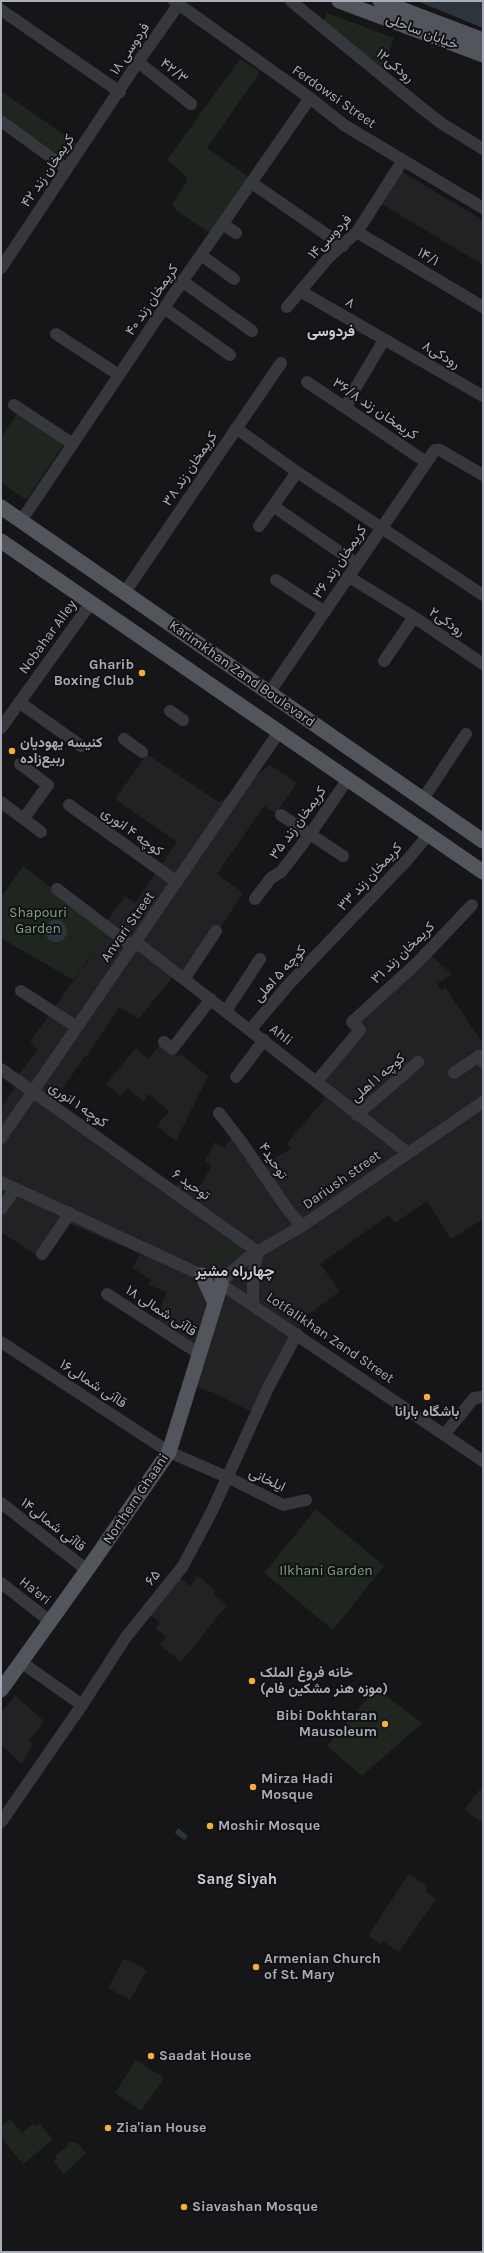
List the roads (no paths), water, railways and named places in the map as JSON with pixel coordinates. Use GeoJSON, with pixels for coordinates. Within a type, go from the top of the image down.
{"type":"FeatureCollection","features":[{"type":"Feature","properties":{"kind":"main road","name":"خیابان ساحلی"},"geometry":{"type":"LineString","coordinates":[[339,1],[483,56]]}},
{"type":"Feature","properties":{"kind":"main road"},"geometry":{"type":"LineString","coordinates":[[380,1],[483,40]]}},
{"type":"Feature","properties":{"kind":"main road","name":"Karimkhan Zand Boulevard"},"geometry":{"type":"LineString","coordinates":[[1,507],[483,841]]}},
{"type":"Feature","properties":{"kind":"main road","name":"Karimkhan Zand Boulevard"},"geometry":{"type":"LineString","coordinates":[[1,541],[483,872]]}},
{"type":"Feature","properties":{"kind":"main road"},"geometry":{"type":"LineString","coordinates":[[397,814],[419,796]]}},
{"type":"Feature","properties":{"kind":"main road"},"geometry":{"type":"LineString","coordinates":[[202,1275],[215,1303]]}},
{"type":"Feature","properties":{"kind":"main road","name":"Northern Ghaani"},"geometry":{"type":"LineString","coordinates":[[1,1690],[51,1622],[169,1452],[198,1353],[221,1284]]}},
{"type":"Feature","properties":{"kind":"street","name":"رودکی۱۲"},"geometry":{"type":"LineString","coordinates":[[291,1],[441,123],[483,149]]}},
{"type":"Feature","properties":{"kind":"street","name":"فردوسی ۱۸"},"geometry":{"type":"LineString","coordinates":[[120,92],[177,2]]}},
{"type":"Feature","properties":{"kind":"street","name":"Ferdowsi Street"},"geometry":{"type":"LineString","coordinates":[[177,2],[310,98],[344,125],[483,208]]}},
{"type":"Feature","properties":{"kind":"street"},"geometry":{"type":"LineString","coordinates":[[1,10],[120,92]]}},
{"type":"Feature","properties":{"kind":"street","name":"۴۲/۳"},"geometry":{"type":"LineString","coordinates":[[138,62],[191,104]]}},
{"type":"Feature","properties":{"kind":"street","name":"کریمخان زند ۴۲"},"geometry":{"type":"LineString","coordinates":[[1,268],[5,252],[67,169],[120,92]]}},
{"type":"Feature","properties":{"kind":"street","name":"کریمخان زند ۴۰"},"geometry":{"type":"LineString","coordinates":[[21,521],[182,281],[252,184],[310,98]]}},
{"type":"Feature","properties":{"kind":"street"},"geometry":{"type":"LineString","coordinates":[[1,122],[67,169]]}},
{"type":"Feature","properties":{"kind":"street","name":"فردوسی۱۴"},"geometry":{"type":"LineString","coordinates":[[287,307],[329,257],[358,232],[403,160]]}},
{"type":"Feature","properties":{"kind":"street"},"geometry":{"type":"LineString","coordinates":[[252,184],[343,246]]}},
{"type":"Feature","properties":{"kind":"street"},"geometry":{"type":"LineString","coordinates":[[222,224],[236,233]]}},
{"type":"Feature","properties":{"kind":"street","name":"۱۴/۱"},"geometry":{"type":"LineString","coordinates":[[358,232],[483,307]]}},
{"type":"Feature","properties":{"kind":"street"},"geometry":{"type":"LineString","coordinates":[[201,255],[234,279]]}},
{"type":"Feature","properties":{"kind":"street"},"geometry":{"type":"LineString","coordinates":[[182,281],[252,331]]}},
{"type":"Feature","properties":{"kind":"street","name":"۸"},"geometry":{"type":"LineString","coordinates":[[300,291],[384,340]]}},
{"type":"Feature","properties":{"kind":"street"},"geometry":{"type":"LineString","coordinates":[[164,308],[230,355]]}},
{"type":"Feature","properties":{"kind":"street"},"geometry":{"type":"LineString","coordinates":[[56,334],[119,375]]}},
{"type":"Feature","properties":{"kind":"street"},"geometry":{"type":"LineString","coordinates":[[347,408],[350,397],[384,340]]}},
{"type":"Feature","properties":{"kind":"street","name":"رودکی۸"},"geometry":{"type":"LineString","coordinates":[[384,340],[483,396]]}},
{"type":"Feature","properties":{"kind":"street","name":"کریمخان زند ۳۸"},"geometry":{"type":"LineString","coordinates":[[125,592],[281,363]]}},
{"type":"Feature","properties":{"kind":"street","name":"کریمخان زند ۳۶/۸"},"geometry":{"type":"LineString","coordinates":[[307,382],[426,462]]}},
{"type":"Feature","properties":{"kind":"street"},"geometry":{"type":"LineString","coordinates":[[14,405],[73,444]]}},
{"type":"Feature","properties":{"kind":"street"},"geometry":{"type":"LineString","coordinates":[[236,428],[297,472],[482,595]]}},
{"type":"Feature","properties":{"kind":"street","name":"کریمخان زند ۳۶"},"geometry":{"type":"LineString","coordinates":[[269,693],[426,462],[437,449],[483,475]]}},
{"type":"Feature","properties":{"kind":"street"},"geometry":{"type":"LineString","coordinates":[[259,526],[297,472]]}},
{"type":"Feature","properties":{"kind":"street"},"geometry":{"type":"LineString","coordinates":[[273,506],[358,564]]}},
{"type":"Feature","properties":{"kind":"street","name":"رودکی۲"},"geometry":{"type":"LineString","coordinates":[[349,577],[414,617],[483,664]]}},
{"type":"Feature","properties":{"kind":"street"},"geometry":{"type":"LineString","coordinates":[[276,580],[325,612]]}},
{"type":"Feature","properties":{"kind":"street","name":"Nobahar Alley"},"geometry":{"type":"LineString","coordinates":[[1,728],[91,603]]}},
{"type":"Feature","properties":{"kind":"street"},"geometry":{"type":"LineString","coordinates":[[384,661],[414,617]]}},
{"type":"Feature","properties":{"kind":"street"},"geometry":{"type":"LineString","coordinates":[[19,702],[81,746]]}},
{"type":"Feature","properties":{"kind":"street"},"geometry":{"type":"LineString","coordinates":[[170,711],[183,720]]}},
{"type":"Feature","properties":{"kind":"street","name":"Anvari Street"},"geometry":{"type":"LineString","coordinates":[[1,1138],[279,732]]}},
{"type":"Feature","properties":{"kind":"street"},"geometry":{"type":"LineString","coordinates":[[419,796],[466,734]]}},
{"type":"Feature","properties":{"kind":"street"},"geometry":{"type":"LineString","coordinates":[[124,739],[142,752]]}},
{"type":"Feature","properties":{"kind":"street"},"geometry":{"type":"LineString","coordinates":[[20,764],[48,785],[24,818]]}},
{"type":"Feature","properties":{"kind":"street","name":"کریمخان زند ۳۵"},"geometry":{"type":"LineString","coordinates":[[255,899],[271,878],[281,872],[311,833],[347,780]]}},
{"type":"Feature","properties":{"kind":"street"},"geometry":{"type":"LineString","coordinates":[[1,802],[41,832]]}},
{"type":"Feature","properties":{"kind":"street","name":"کوچه ۴ انوری"},"geometry":{"type":"LineString","coordinates":[[69,805],[177,882]]}},
{"type":"Feature","properties":{"kind":"street"},"geometry":{"type":"LineString","coordinates":[[281,815],[311,833],[342,856]]}},
{"type":"Feature","properties":{"kind":"street","name":"کریمخان زند ۳۳"},"geometry":{"type":"LineString","coordinates":[[333,939],[408,859],[428,835]]}},
{"type":"Feature","properties":{"kind":"street","name":"Ahli"},"geometry":{"type":"LineString","coordinates":[[57,889],[185,978],[357,1115],[408,1153]]}},
{"type":"Feature","properties":{"kind":"street","name":"کریمخان زند ۳۱"},"geometry":{"type":"LineString","coordinates":[[316,1082],[360,1030],[352,1022],[418,962],[472,905]]}},
{"type":"Feature","properties":{"kind":"street"},"geometry":{"type":"LineString","coordinates":[[185,978],[216,930]]}},
{"type":"Feature","properties":{"kind":"street","name":"کوچه ۵ اهلی"},"geometry":{"type":"LineString","coordinates":[[250,1030],[333,939]]}},
{"type":"Feature","properties":{"kind":"street"},"geometry":{"type":"LineString","coordinates":[[226,1011],[260,959]]}},
{"type":"Feature","properties":{"kind":"street"},"geometry":{"type":"LineString","coordinates":[[21,991],[77,1027]]}},
{"type":"Feature","properties":{"kind":"street"},"geometry":{"type":"LineString","coordinates":[[164,1042],[172,1048],[211,1000]]}},
{"type":"Feature","properties":{"kind":"street"},"geometry":{"type":"LineString","coordinates":[[236,1077],[264,1040]]}},
{"type":"Feature","properties":{"kind":"street"},"geometry":{"type":"LineString","coordinates":[[454,1073],[481,1059]]}},
{"type":"Feature","properties":{"kind":"street","name":"کوچه ۱ اهلی"},"geometry":{"type":"LineString","coordinates":[[357,1115],[418,1062]]}},
{"type":"Feature","properties":{"kind":"street","name":"کوچه ۱ انوری"},"geometry":{"type":"LineString","coordinates":[[1,1069],[106,1143]]}},
{"type":"Feature","properties":{"kind":"street","name":"Dariush street"},"geometry":{"type":"LineString","coordinates":[[221,1284],[231,1272],[258,1252],[302,1226],[483,1102]]}},
{"type":"Feature","properties":{"kind":"street","name":"توحید۴"},"geometry":{"type":"LineString","coordinates":[[219,1113],[240,1140],[288,1210],[302,1226]]}},
{"type":"Feature","properties":{"kind":"street","name":"۶ توحید"},"geometry":{"type":"LineString","coordinates":[[106,1143],[258,1252]]}},
{"type":"Feature","properties":{"kind":"street","name":"Lotfalikhan Zand Street"},"geometry":{"type":"LineString","coordinates":[[1,1182],[221,1284],[483,1461]]}},
{"type":"Feature","properties":{"kind":"street"},"geometry":{"type":"LineString","coordinates":[[1,1210],[15,1189]]}},
{"type":"Feature","properties":{"kind":"street"},"geometry":{"type":"LineString","coordinates":[[42,1254],[70,1213]]}},
{"type":"Feature","properties":{"kind":"street"},"geometry":{"type":"LineString","coordinates":[[253,1305],[253,1274],[258,1252]]}},
{"type":"Feature","properties":{"kind":"street","name":"۱۸ قاآنی شمالی"},"geometry":{"type":"LineString","coordinates":[[107,1294],[198,1353]]}},
{"type":"Feature","properties":{"kind":"street","name":"۶۵"},"geometry":{"type":"LineString","coordinates":[[1,1822],[82,1705],[126,1636],[183,1566],[229,1478],[268,1388],[297,1334]]}},
{"type":"Feature","properties":{"kind":"street","name":"قاآنی شمالی۱۶"},"geometry":{"type":"LineString","coordinates":[[1,1342],[169,1452],[229,1478]]}},
{"type":"Feature","properties":{"kind":"street"},"geometry":{"type":"LineString","coordinates":[[444,1435],[474,1398],[481,1397]]}},
{"type":"Feature","properties":{"kind":"street","name":"ایلخانی"},"geometry":{"type":"LineString","coordinates":[[229,1478],[283,1505],[300,1502]]}},
{"type":"Feature","properties":{"kind":"street","name":"قاآنی شمالی۱۴"},"geometry":{"type":"LineString","coordinates":[[1,1503],[87,1570]]}},
{"type":"Feature","properties":{"kind":"street","name":"Ha'eri"},"geometry":{"type":"LineString","coordinates":[[1,1583],[51,1622]]}},
{"type":"Feature","properties":{"kind":"street"},"geometry":{"type":"LineString","coordinates":[[21,1662],[82,1705]]}},
{"type":"Feature","properties":{"kind":"place","name":"Gharib Boxing Club"},"geometry":{"type":"Point","coordinates":[142,673]}},
{"type":"Feature","properties":{"kind":"place","name":"کنیسه یهودیان ربیع‌زاده"},"geometry":{"type":"Point","coordinates":[12,751]}},
{"type":"Feature","properties":{"kind":"place","name":"باشگاه بارانا"},"geometry":{"type":"Point","coordinates":[427,1397]}},
{"type":"Feature","properties":{"kind":"place","name":"خانه فروغ الملک (موزه هنر مشکین فام)"},"geometry":{"type":"Point","coordinates":[252,1681]}},
{"type":"Feature","properties":{"kind":"place","name":"Bibi Dokhtaran Mausoleum"},"geometry":{"type":"Point","coordinates":[385,1724]}},
{"type":"Feature","properties":{"kind":"place","name":"Mirza Hadi Mosque"},"geometry":{"type":"Point","coordinates":[253,1787]}},
{"type":"Feature","properties":{"kind":"place","name":"Moshir Mosque"},"geometry":{"type":"Point","coordinates":[210,1826]}},
{"type":"Feature","properties":{"kind":"place","name":"Armenian Church of St. Mary"},"geometry":{"type":"Point","coordinates":[256,1967]}},
{"type":"Feature","properties":{"kind":"place","name":"Saadat House"},"geometry":{"type":"Point","coordinates":[151,2056]}},
{"type":"Feature","properties":{"kind":"place","name":"Zia'ian House"},"geometry":{"type":"Point","coordinates":[108,2128]}},
{"type":"Feature","properties":{"kind":"place","name":"Siavashan Mosque"},"geometry":{"type":"Point","coordinates":[184,2207]}},
{"type":"Feature","properties":{"kind":"district","name":"فردوسی"},"geometry":{"type":"Point","coordinates":[331,332]}},
{"type":"Feature","properties":{"kind":"district","name":"چهارراه مشیر"},"geometry":{"type":"Point","coordinates":[235,1272]}},
{"type":"Feature","properties":{"kind":"district","name":"Sang Siyah"},"geometry":{"type":"Point","coordinates":[237,1880]}},
{"type":"Feature","properties":{"kind":"park label","name":"Shapouri Garden"},"geometry":{"type":"Point","coordinates":[38,922]}},
{"type":"Feature","properties":{"kind":"park label","name":"Ilkhani Garden"},"geometry":{"type":"Point","coordinates":[326,1571]}}]}
